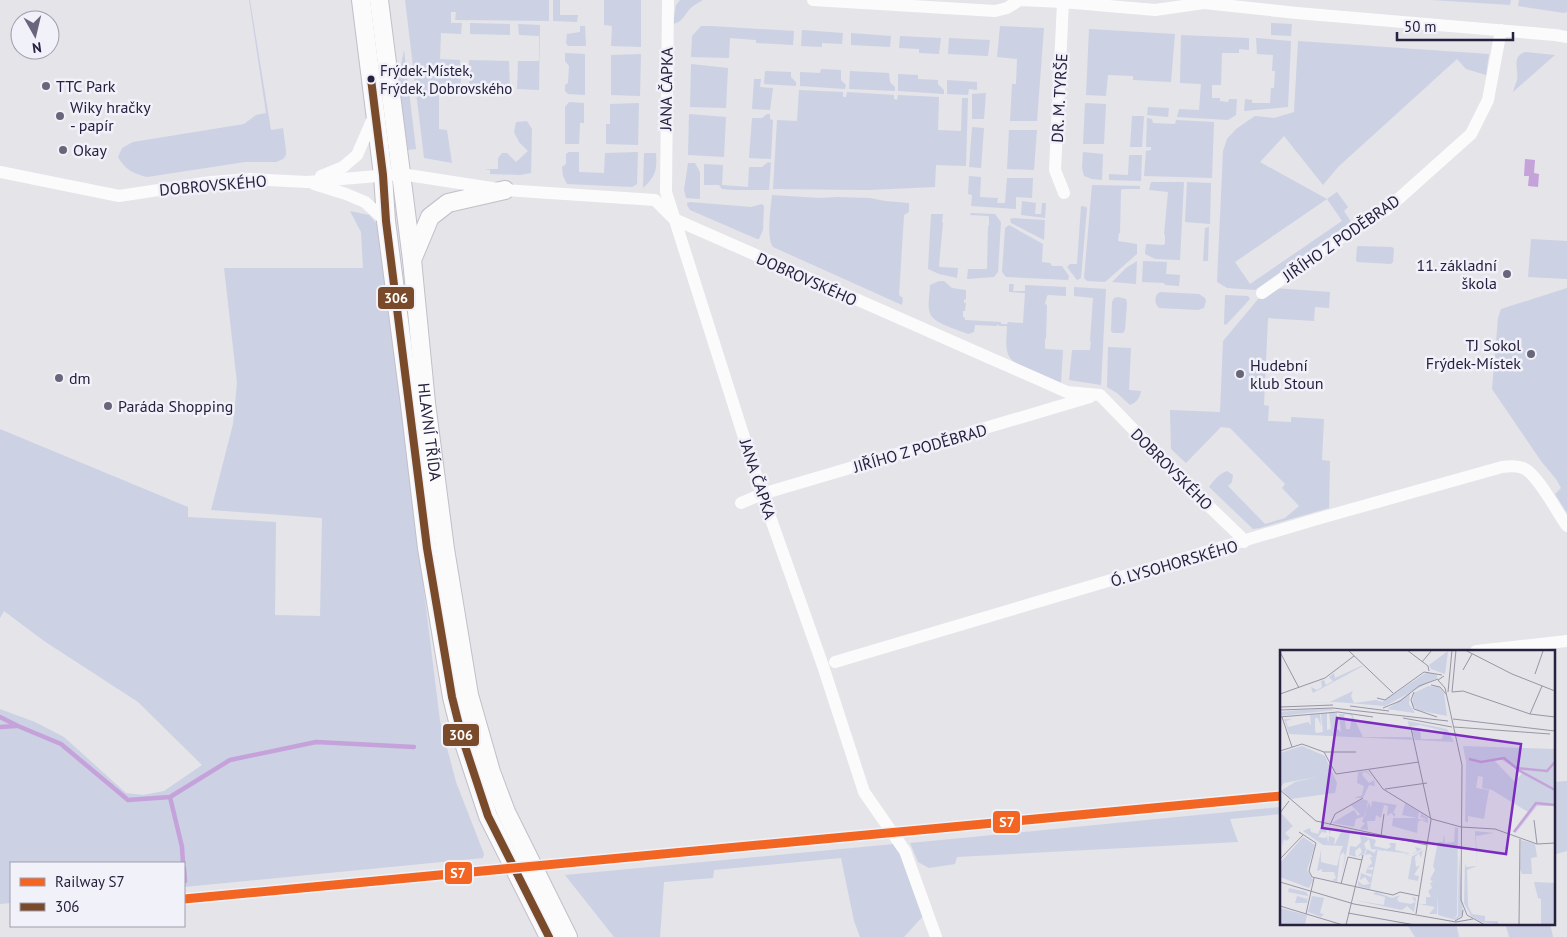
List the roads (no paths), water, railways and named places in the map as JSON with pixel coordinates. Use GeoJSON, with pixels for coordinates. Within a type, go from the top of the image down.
{"type":"FeatureCollection","features":[{"type":"Feature","properties":{"kind":"main road","name":"HLAVNÍ TŘÍDA"},"geometry":{"type":"LineString","coordinates":[[362,0],[383,175],[386,221],[427,548],[452,697],[474,777],[488,816],[506,854],[530,879]]}},
{"type":"Feature","properties":{"kind":"main road","name":"HLAVNÍ TŘÍDA"},"geometry":{"type":"LineString","coordinates":[[380,0],[412,260],[426,403],[444,548],[469,695],[491,772],[506,812],[525,853],[530,879]]}},
{"type":"Feature","properties":{"kind":"main road"},"geometry":{"type":"LineString","coordinates":[[412,260],[430,217],[448,203],[505,190]]}},
{"type":"Feature","properties":{"kind":"main road"},"geometry":{"type":"LineString","coordinates":[[530,879],[549,937]]}},
{"type":"Feature","properties":{"kind":"main road"},"geometry":{"type":"LineString","coordinates":[[530,879],[568,937]]}},
{"type":"Feature","properties":{"kind":"street","name":"JANA ČAPKA"},"geometry":{"type":"LineString","coordinates":[[668,0],[666,192],[679,222],[762,494],[823,666],[864,792],[906,851],[936,937]]}},
{"type":"Feature","properties":{"kind":"street"},"geometry":{"type":"LineString","coordinates":[[813,0],[995,11],[1007,8],[1020,0],[1155,10],[1204,3],[1567,37]]}},
{"type":"Feature","properties":{"kind":"street","name":"DR. M. TYRŠE"},"geometry":{"type":"LineString","coordinates":[[1064,2],[1055,170],[1064,193]]}},
{"type":"Feature","properties":{"kind":"street","name":"JIŘÍHO Z PODĚBRAD"},"geometry":{"type":"LineString","coordinates":[[1262,294],[1370,217],[1386,210],[1471,134],[1488,99],[1501,30]]}},
{"type":"Feature","properties":{"kind":"street"},"geometry":{"type":"LineString","coordinates":[[307,182],[344,167],[356,155],[375,114]]}},
{"type":"Feature","properties":{"kind":"street","name":"DOBROVSKÉHO"},"geometry":{"type":"LineString","coordinates":[[0,172],[119,196],[211,182],[250,179],[307,182],[401,174],[505,190],[655,200],[679,222],[1021,373],[1066,392],[1100,395],[1244,542]]}},
{"type":"Feature","properties":{"kind":"street","name":"DOBROVSKÉHO"},"geometry":{"type":"LineString","coordinates":[[307,182],[366,202],[386,221]]}},
{"type":"Feature","properties":{"kind":"street","name":"JIŘÍHO Z PODĚBRAD"},"geometry":{"type":"LineString","coordinates":[[741,503],[762,494],[1100,395]]}},
{"type":"Feature","properties":{"kind":"street","name":"Ó. LYSOHORSKÉHO"},"geometry":{"type":"LineString","coordinates":[[835,662],[1317,519],[1502,467],[1513,466],[1525,469],[1537,481],[1567,526]]}},
{"type":"Feature","properties":{"kind":"street"},"geometry":{"type":"LineString","coordinates":[[1485,650],[1567,641]]}},
{"type":"Feature","properties":{"kind":"waterway"},"geometry":{"type":"LineString","coordinates":[[0,717],[61,744],[128,800],[170,797],[230,760],[316,742],[414,747]]}},
{"type":"Feature","properties":{"kind":"waterway"},"geometry":{"type":"LineString","coordinates":[[0,727],[16,726]]}},
{"type":"Feature","properties":{"kind":"waterway"},"geometry":{"type":"LineString","coordinates":[[170,797],[182,847],[183,862]]}},
{"type":"Feature","properties":{"kind":"rail line","name":"S7"},"geometry":{"type":"LineString","coordinates":[[185,899],[1280,796]]}},
{"type":"Feature","properties":{"kind":"place","name":"Frýdek-Místek, Frýdek, Dobrovského"},"geometry":{"type":"Point","coordinates":[371,79]}},
{"type":"Feature","properties":{"kind":"place","name":"TTC Park"},"geometry":{"type":"Point","coordinates":[46,86]}},
{"type":"Feature","properties":{"kind":"place","name":"Wiky hračky - papír"},"geometry":{"type":"Point","coordinates":[60,116]}},
{"type":"Feature","properties":{"kind":"place","name":"Okay"},"geometry":{"type":"Point","coordinates":[63,150]}},
{"type":"Feature","properties":{"kind":"place","name":"11. základní škola"},"geometry":{"type":"Point","coordinates":[1507,274]}},
{"type":"Feature","properties":{"kind":"place","name":"TJ Sokol Frýdek-Místek"},"geometry":{"type":"Point","coordinates":[1531,354]}},
{"type":"Feature","properties":{"kind":"place","name":"Hudební klub Stoun"},"geometry":{"type":"Point","coordinates":[1240,374]}},
{"type":"Feature","properties":{"kind":"place","name":"dm"},"geometry":{"type":"Point","coordinates":[59,378]}},
{"type":"Feature","properties":{"kind":"place","name":"Paráda Shopping"},"geometry":{"type":"Point","coordinates":[108,406]}}]}
